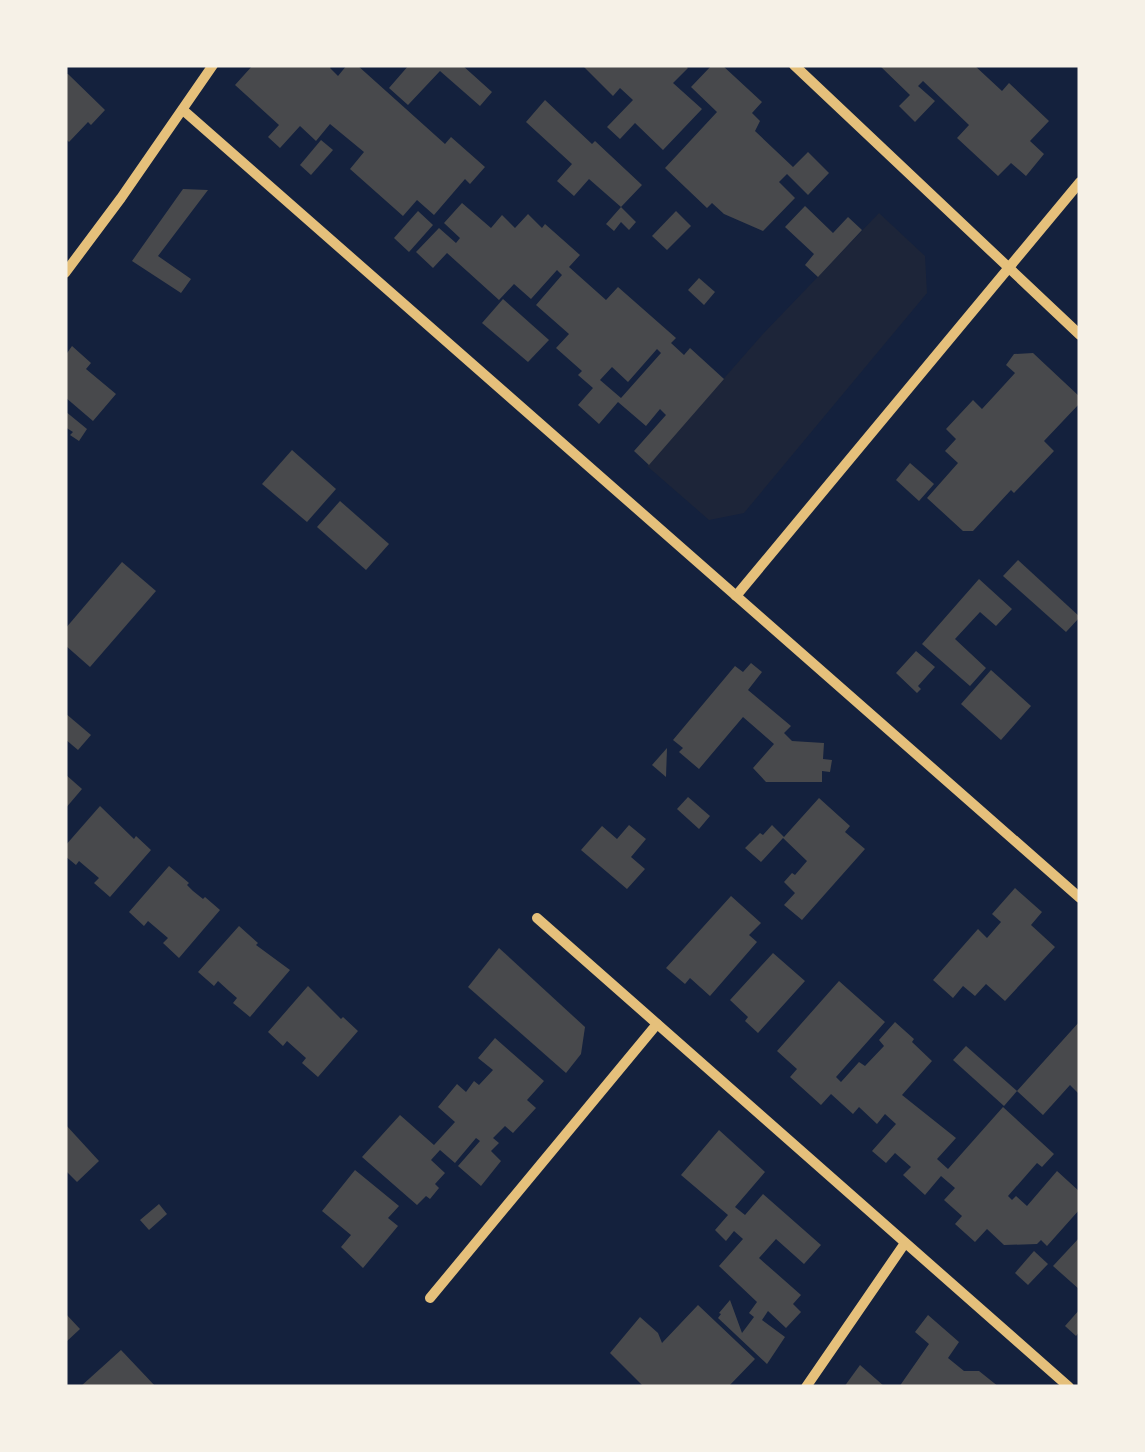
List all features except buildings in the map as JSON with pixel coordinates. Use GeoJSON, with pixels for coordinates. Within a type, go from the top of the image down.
{"type":"FeatureCollection","features":[{"type":"Feature","properties":{"kind":"street"},"geometry":{"type":"LineString","coordinates":[[65,273],[213,65]]}},
{"type":"Feature","properties":{"kind":"street"},"geometry":{"type":"LineString","coordinates":[[794,65],[1080,335]]}},
{"type":"Feature","properties":{"kind":"street"},"geometry":{"type":"LineString","coordinates":[[183,110],[1080,898]]}},
{"type":"Feature","properties":{"kind":"street"},"geometry":{"type":"LineString","coordinates":[[736,596],[1080,182]]}},
{"type":"Feature","properties":{"kind":"street"},"geometry":{"type":"LineString","coordinates":[[537,918],[1069,1387]]}},
{"type":"Feature","properties":{"kind":"street"},"geometry":{"type":"LineString","coordinates":[[430,1298],[658,1024]]}},
{"type":"Feature","properties":{"kind":"street"},"geometry":{"type":"LineString","coordinates":[[806,1387],[906,1243]]}},
{"type":"Feature","properties":{"kind":"shaded area"},"geometry":{"type":"Polygon","coordinates":[[[879,213],[925,256],[927,293],[744,513],[709,520],[647,466],[762,335],[879,213]]]}}]}
